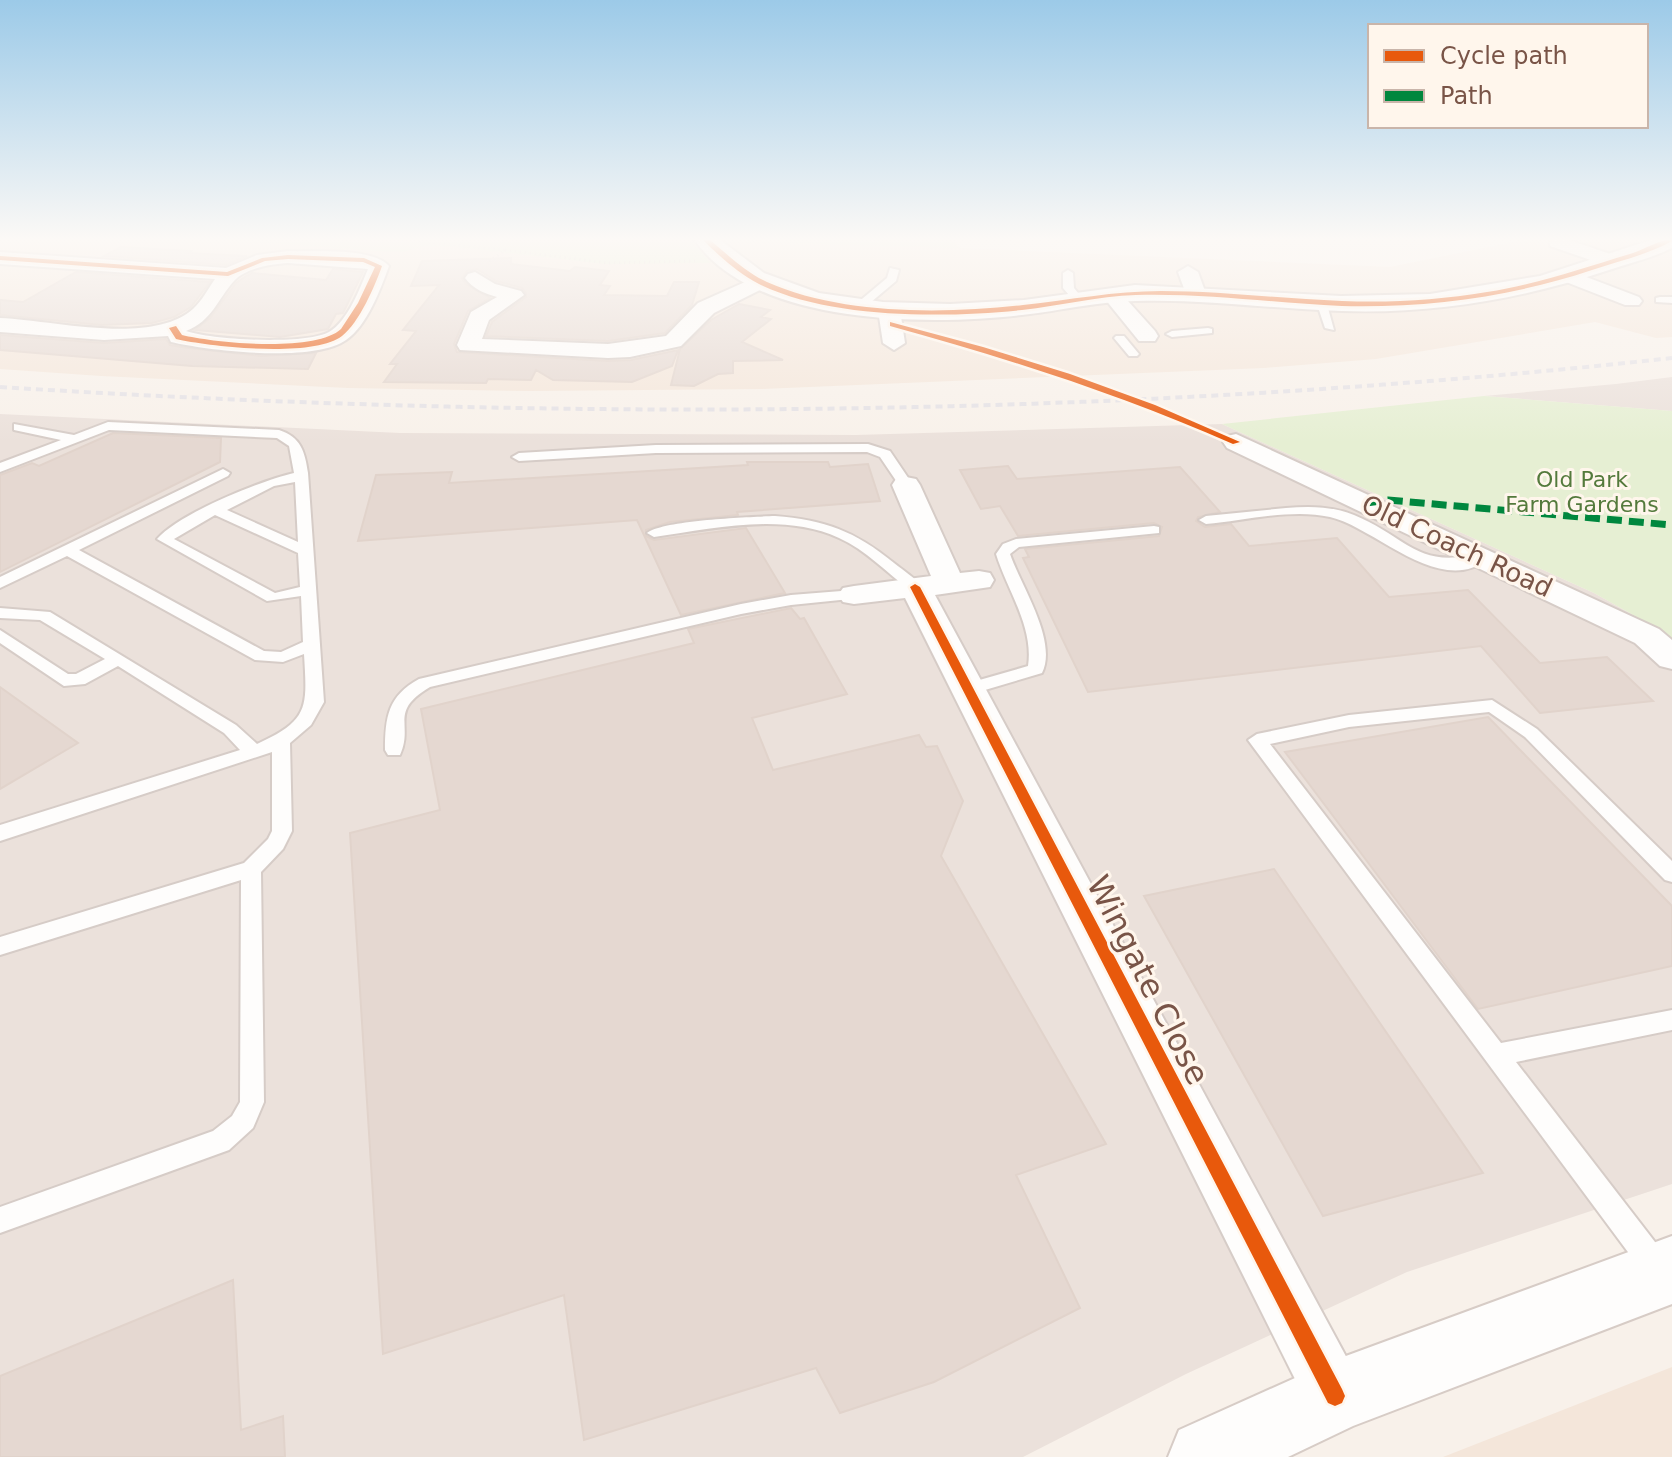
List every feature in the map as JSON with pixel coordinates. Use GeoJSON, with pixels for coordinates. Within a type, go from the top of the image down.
{"type":"FeatureCollection","features":[{"type":"Feature","properties":{"kind":"street"},"geometry":{"type":"LineString","coordinates":[[0,325],[120,333],[173,328],[200,314],[205,307]]}},
{"type":"Feature","properties":{"kind":"street"},"geometry":{"type":"LineString","coordinates":[[173,328],[179,337],[207,342],[295,346],[328,340],[345,328],[357,307]]}},
{"type":"Feature","properties":{"kind":"street"},"geometry":{"type":"LineString","coordinates":[[495,307],[479,317],[463,351],[630,350],[673,341],[708,307]]}},
{"type":"Feature","properties":{"kind":"street"},"geometry":{"type":"LineString","coordinates":[[862,307],[892,326],[1024,307]]}},
{"type":"Feature","properties":{"kind":"street"},"geometry":{"type":"LineString","coordinates":[[1122,307],[1147,336]]}},
{"type":"Feature","properties":{"kind":"street"},"geometry":{"type":"LineString","coordinates":[[1126,346],[1147,336],[1172,334]]}},
{"type":"Feature","properties":{"kind":"street"},"geometry":{"type":"LineString","coordinates":[[673,341],[695,350]]}},
{"type":"Feature","properties":{"kind":"street","name":"Old Coach Road"},"geometry":{"type":"LineString","coordinates":[[1236,442],[1647,636],[1672,658]]}},
{"type":"Feature","properties":{"kind":"street","name":"Wingate Close"},"geometry":{"type":"LineString","coordinates":[[906,485],[963,582],[968,689],[1335,1396]]}},
{"type":"Feature","properties":{"kind":"street"},"geometry":{"type":"LineString","coordinates":[[854,595],[963,582]]}},
{"type":"Feature","properties":{"kind":"street"},"geometry":{"type":"LineString","coordinates":[[1206,1457],[1335,1396],[1667,1272]]}},
{"type":"Feature","properties":{"kind":"lane"},"geometry":{"type":"LineString","coordinates":[[1323,307],[1330,328]]}},
{"type":"Feature","properties":{"kind":"lane"},"geometry":{"type":"LineString","coordinates":[[1172,334],[1208,331]]}},
{"type":"Feature","properties":{"kind":"lane"},"geometry":{"type":"LineString","coordinates":[[0,468],[97,428],[123,424],[279,434],[293,441],[298,448],[301,476],[315,702],[304,725],[281,741],[164,783],[0,833]]}},
{"type":"Feature","properties":{"kind":"lane"},"geometry":{"type":"LineString","coordinates":[[18,427],[71,438]]}},
{"type":"Feature","properties":{"kind":"lane"},"geometry":{"type":"LineString","coordinates":[[519,457],[656,449],[868,448],[885,454],[906,485]]}},
{"type":"Feature","properties":{"kind":"lane"},"geometry":{"type":"LineString","coordinates":[[0,583],[223,473]]}},
{"type":"Feature","properties":{"kind":"lane"},"geometry":{"type":"LineString","coordinates":[[301,476],[270,483],[179,528],[166,536],[166,541],[273,598],[308,590]]}},
{"type":"Feature","properties":{"kind":"lane"},"geometry":{"type":"LineString","coordinates":[[215,510],[306,551]]}},
{"type":"Feature","properties":{"kind":"lane"},"geometry":{"type":"LineString","coordinates":[[146,511],[179,528]]}},
{"type":"Feature","properties":{"kind":"lane"},"geometry":{"type":"LineString","coordinates":[[1206,520],[1325,511],[1360,524],[1425,561],[1451,566],[1468,564],[1481,558]]}},
{"type":"Feature","properties":{"kind":"lane"},"geometry":{"type":"LineString","coordinates":[[654,533],[759,520],[802,523],[846,536],[963,582],[1036,637],[1039,658],[1036,669],[968,689]]}},
{"type":"Feature","properties":{"kind":"lane"},"geometry":{"type":"LineString","coordinates":[[963,582],[1016,543],[1154,530]]}},
{"type":"Feature","properties":{"kind":"lane"},"geometry":{"type":"LineString","coordinates":[[68,550],[261,656],[278,658],[311,645]]}},
{"type":"Feature","properties":{"kind":"lane"},"geometry":{"type":"LineString","coordinates":[[394,750],[394,715],[400,700],[425,683],[741,609],[791,600],[854,595]]}},
{"type":"Feature","properties":{"kind":"lane"},"geometry":{"type":"LineString","coordinates":[[0,613],[44,615],[230,729],[254,752]]}},
{"type":"Feature","properties":{"kind":"lane"},"geometry":{"type":"LineString","coordinates":[[0,635],[64,680],[79,680],[118,659]]}},
{"type":"Feature","properties":{"kind":"lane"},"geometry":{"type":"LineString","coordinates":[[1667,1272],[1598,1193],[1257,740],[1349,721],[1492,706],[1531,733],[1672,874]]}},
{"type":"Feature","properties":{"kind":"lane"},"geometry":{"type":"LineString","coordinates":[[0,946],[251,869],[276,844],[282,831],[281,741]]}},
{"type":"Feature","properties":{"kind":"lane"},"geometry":{"type":"LineString","coordinates":[[0,1220],[220,1141],[243,1124],[252,1102],[251,869]]}},
{"type":"Feature","properties":{"kind":"lane"},"geometry":{"type":"LineString","coordinates":[[1497,1055],[1672,1020]]}},
{"type":"Feature","properties":{"kind":"shaded area"},"geometry":{"type":"Polygon","coordinates":[[[0,307],[1672,307],[1672,337],[1656,338],[1595,322],[1376,359],[1264,368],[762,389],[530,391],[348,388],[0,369],[0,307]]]}},
{"type":"Feature","properties":{"kind":"shaded area"},"geometry":{"type":"Polygon","coordinates":[[[1672,377],[1672,411],[1484,396],[1616,384],[1672,377]]]}},
{"type":"Feature","properties":{"kind":"shaded area"},"geometry":{"type":"Polygon","coordinates":[[[0,414],[400,433],[856,435],[1222,424],[1594,593],[1660,630],[1672,641],[1672,1184],[1407,1272],[1186,1374],[1023,1457],[0,1457],[0,414]]]}},
{"type":"Feature","properties":{"kind":"shaded area"},"geometry":{"type":"Polygon","coordinates":[[[1672,1367],[1672,1457],[1443,1457],[1672,1367]]]}},
{"type":"Feature","properties":{"kind":"green space","name":"Old Park Farm Gardens"},"geometry":{"type":"Polygon","coordinates":[[[1484,396],[1672,411],[1672,641],[1660,630],[1594,593],[1222,424],[1484,396]]]}},
{"type":"Feature","properties":{"kind":"building"},"geometry":{"type":"Polygon","coordinates":[[[0,307],[191,307],[174,317],[152,323],[101,325],[0,315],[0,307]]]}},
{"type":"Feature","properties":{"kind":"building"},"geometry":{"type":"Polygon","coordinates":[[[218,307],[346,307],[343,313],[336,314],[328,329],[280,337],[195,330],[218,307]]]}},
{"type":"Feature","properties":{"kind":"building"},"geometry":{"type":"Polygon","coordinates":[[[421,307],[475,307],[468,311],[454,344],[457,352],[608,361],[631,360],[678,350],[672,366],[632,382],[553,380],[536,370],[531,380],[384,382],[397,364],[390,364],[416,331],[403,330],[421,307]]]}},
{"type":"Feature","properties":{"kind":"building"},"geometry":{"type":"Polygon","coordinates":[[[512,307],[690,307],[665,333],[608,341],[486,336],[492,322],[512,307]]]}},
{"type":"Feature","properties":{"kind":"building"},"geometry":{"type":"Polygon","coordinates":[[[734,307],[770,310],[761,317],[771,319],[742,342],[783,360],[733,361],[733,373],[718,374],[694,386],[671,385],[680,349],[711,320],[734,307]]]}},
{"type":"Feature","properties":{"kind":"building"},"geometry":{"type":"Polygon","coordinates":[[[0,335],[104,343],[166,339],[170,345],[261,356],[316,353],[308,369],[192,366],[0,350],[0,335]]]}},
{"type":"Feature","properties":{"kind":"building"},"geometry":{"type":"Polygon","coordinates":[[[113,433],[221,438],[220,462],[0,572],[0,475],[32,463],[39,466],[113,433]]]}},
{"type":"Feature","properties":{"kind":"building"},"geometry":{"type":"Polygon","coordinates":[[[747,462],[828,462],[830,467],[868,464],[880,501],[737,512],[738,515],[670,522],[646,530],[646,536],[654,540],[746,528],[785,593],[681,615],[637,520],[358,541],[376,475],[452,472],[449,483],[748,465],[747,462]]]}},
{"type":"Feature","properties":{"kind":"building"},"geometry":{"type":"Polygon","coordinates":[[[1008,466],[1017,479],[1180,467],[1220,512],[1198,517],[1196,521],[1205,527],[1231,524],[1249,546],[1337,538],[1389,597],[1468,590],[1540,663],[1607,657],[1653,701],[1540,713],[1481,646],[1088,692],[1023,558],[1029,557],[1025,549],[1159,536],[1162,527],[1154,523],[1018,536],[1000,506],[981,509],[960,470],[1008,466]]]}},
{"type":"Feature","properties":{"kind":"building"},"geometry":{"type":"Polygon","coordinates":[[[791,608],[800,619],[804,618],[847,694],[752,718],[773,770],[919,735],[926,747],[937,746],[963,801],[941,856],[1106,1144],[1016,1175],[1080,1308],[934,1382],[840,1413],[816,1368],[584,1440],[564,1295],[383,1354],[350,833],[440,810],[421,709],[694,643],[688,629],[791,608]]]}},
{"type":"Feature","properties":{"kind":"building"},"geometry":{"type":"Polygon","coordinates":[[[0,687],[78,743],[0,789],[0,687]]]}},
{"type":"Feature","properties":{"kind":"building"},"geometry":{"type":"Polygon","coordinates":[[[1488,717],[1672,906],[1672,966],[1478,1009],[1285,752],[1488,717]]]}},
{"type":"Feature","properties":{"kind":"building"},"geometry":{"type":"Polygon","coordinates":[[[1274,869],[1483,1173],[1323,1216],[1144,896],[1274,869]]]}},
{"type":"Feature","properties":{"kind":"building"},"geometry":{"type":"Polygon","coordinates":[[[233,1280],[241,1430],[283,1416],[285,1457],[0,1457],[0,1376],[233,1280]]]}},
{"type":"Feature","properties":{"kind":"railway"},"geometry":{"type":"LineString","coordinates":[[0,387],[418,406],[837,408],[1046,403],[1255,393],[1464,378],[1672,358]]}},
{"type":"Feature","properties":{"kind":"marked path"},"geometry":{"type":"LineString","coordinates":[[1366,503],[1388,500],[1672,525]]}},
{"type":"Feature","properties":{"kind":"cycle path"},"geometry":{"type":"LineString","coordinates":[[173,328],[179,337],[212,343],[260,346],[307,344],[338,336],[358,307]]}},
{"type":"Feature","properties":{"kind":"cycle path"},"geometry":{"type":"LineString","coordinates":[[858,307],[917,312],[1024,307]]}},
{"type":"Feature","properties":{"kind":"cycle path"},"geometry":{"type":"LineString","coordinates":[[893,324],[1067,376],[1236,442]]}},
{"type":"Feature","properties":{"kind":"cycle path"},"geometry":{"type":"LineString","coordinates":[[915,587],[1335,1396]]}}]}
